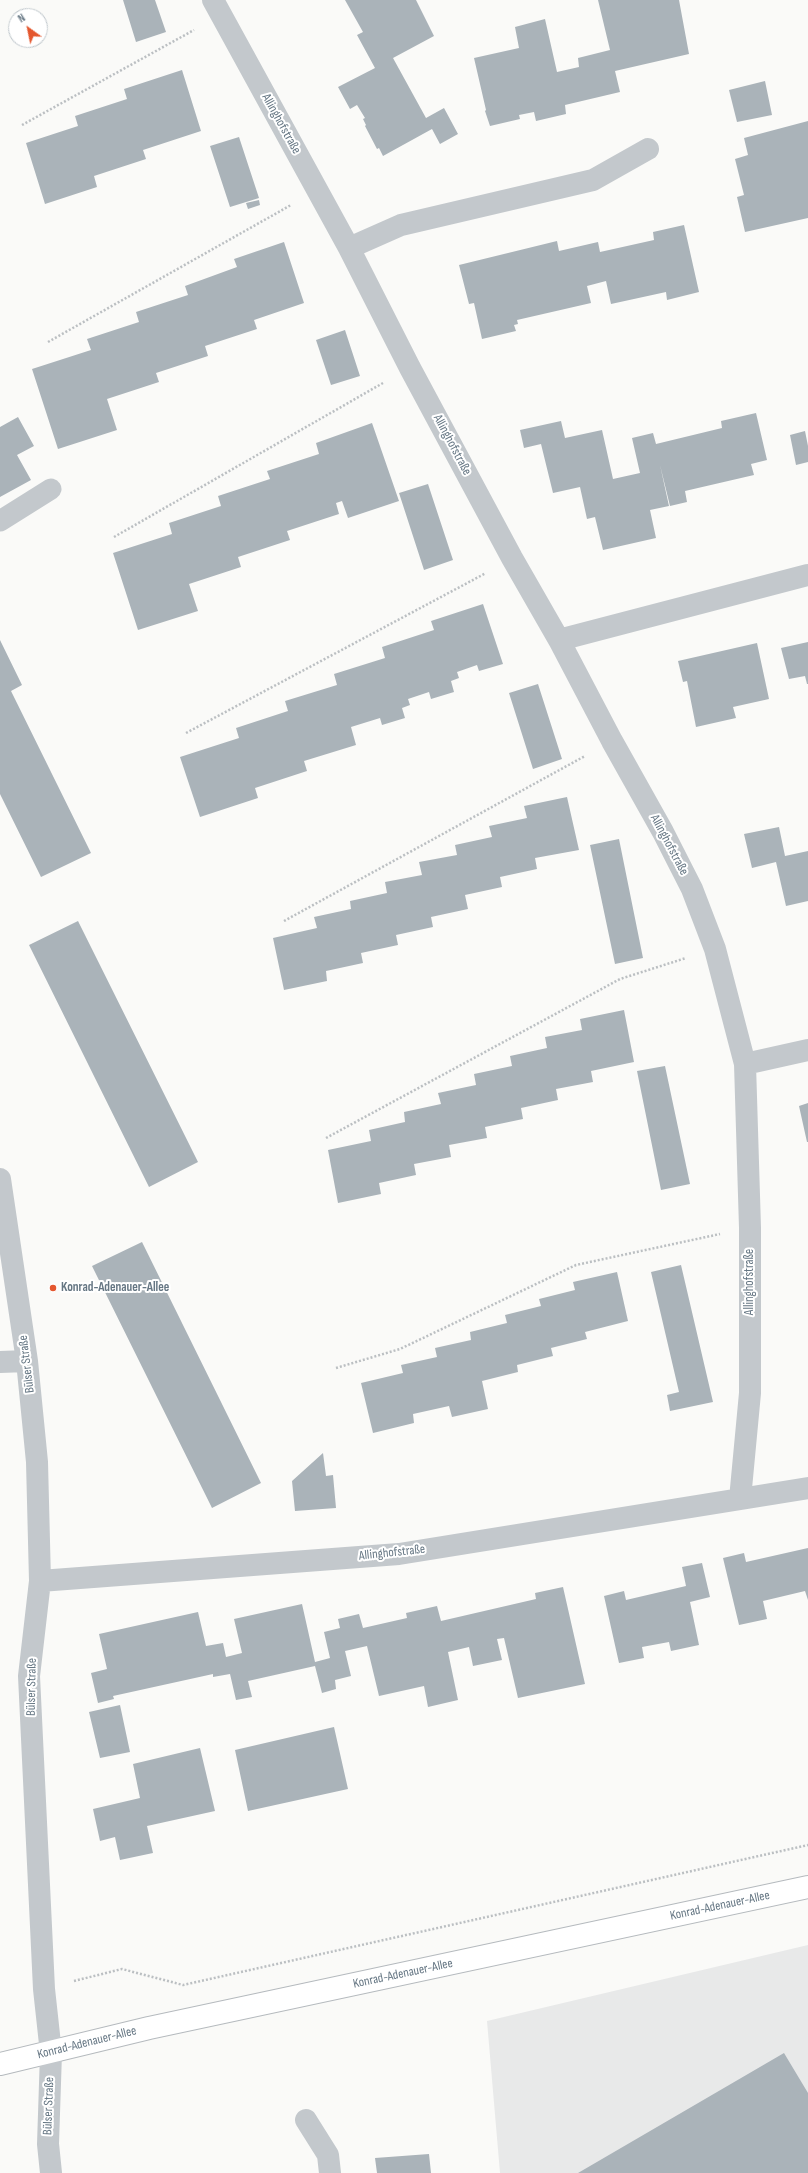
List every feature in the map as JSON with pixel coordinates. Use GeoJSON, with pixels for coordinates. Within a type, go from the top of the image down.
{"type":"FeatureCollection","features":[{"type":"Feature","properties":{"kind":"main road","name":"Konrad-Adenauer-Allee"},"geometry":{"type":"LineString","coordinates":[[0,2064],[157,2027],[808,1887]]}},
{"type":"Feature","properties":{"kind":"street","name":"Allinghofstraße"},"geometry":{"type":"LineString","coordinates":[[217,7],[349,248],[410,368],[512,558],[559,640],[692,889],[715,949],[745,1064],[750,1228],[750,1393],[740,1499]]}},
{"type":"Feature","properties":{"kind":"street"},"geometry":{"type":"LineString","coordinates":[[349,248],[401,226],[593,180],[648,149]]}},
{"type":"Feature","properties":{"kind":"street"},"geometry":{"type":"LineString","coordinates":[[559,640],[808,575]]}},
{"type":"Feature","properties":{"kind":"street"},"geometry":{"type":"LineString","coordinates":[[745,1064],[808,1050]]}},
{"type":"Feature","properties":{"kind":"street","name":"Bülser Straße"},"geometry":{"type":"LineString","coordinates":[[0,1179],[27,1361],[37,1462],[40,1581],[29,1676],[44,1989],[51,2052],[48,2144],[51,2173]]}},
{"type":"Feature","properties":{"kind":"street"},"geometry":{"type":"LineString","coordinates":[[0,1362],[27,1361]]}},
{"type":"Feature","properties":{"kind":"street","name":"Allinghofstraße"},"geometry":{"type":"LineString","coordinates":[[40,1581],[399,1554],[808,1488]]}},
{"type":"Feature","properties":{"kind":"street"},"geometry":{"type":"LineString","coordinates":[[306,2120],[328,2155],[330,2173]]}},
{"type":"Feature","properties":{"kind":"lane"},"geometry":{"type":"LineString","coordinates":[[0,521],[51,490]]}},
{"type":"Feature","properties":{"kind":"path"},"geometry":{"type":"LineString","coordinates":[[22,125],[217,7]]}},
{"type":"Feature","properties":{"kind":"path"},"geometry":{"type":"LineString","coordinates":[[48,342],[317,190]]}},
{"type":"Feature","properties":{"kind":"path"},"geometry":{"type":"LineString","coordinates":[[114,537],[410,368]]}},
{"type":"Feature","properties":{"kind":"path"},"geometry":{"type":"LineString","coordinates":[[186,733],[512,558]]}},
{"type":"Feature","properties":{"kind":"path"},"geometry":{"type":"LineString","coordinates":[[284,921],[612,741]]}},
{"type":"Feature","properties":{"kind":"path"},"geometry":{"type":"LineString","coordinates":[[326,1138],[620,979],[715,949]]}},
{"type":"Feature","properties":{"kind":"path"},"geometry":{"type":"LineString","coordinates":[[336,1368],[400,1350],[576,1265],[750,1228]]}},
{"type":"Feature","properties":{"kind":"path"},"geometry":{"type":"LineString","coordinates":[[44,1989],[122,1969],[183,1985],[808,1845]]}},
{"type":"Feature","properties":{"kind":"shaded area"},"geometry":{"type":"Polygon","coordinates":[[[808,1945],[808,2173],[500,2173],[487,2021],[808,1945]]]}},
{"type":"Feature","properties":{"kind":"building"},"geometry":{"type":"Polygon","coordinates":[[[123,0],[155,0],[166,32],[136,42],[123,0]]]}},
{"type":"Feature","properties":{"kind":"building"},"geometry":{"type":"Polygon","coordinates":[[[345,0],[416,0],[434,36],[393,58],[426,118],[444,108],[458,134],[440,144],[432,129],[383,156],[379,148],[377,149],[365,126],[366,125],[363,119],[365,118],[357,105],[350,109],[338,87],[375,68],[357,35],[363,32],[345,0]]]}},
{"type":"Feature","properties":{"kind":"building"},"geometry":{"type":"Polygon","coordinates":[[[598,0],[679,0],[689,54],[615,71],[620,92],[565,105],[566,114],[536,121],[534,112],[519,115],[520,119],[490,126],[485,111],[474,58],[519,48],[515,27],[545,19],[557,72],[579,67],[578,58],[610,50],[598,0]]]}},
{"type":"Feature","properties":{"kind":"building"},"geometry":{"type":"Polygon","coordinates":[[[182,70],[201,131],[143,150],[146,159],[94,176],[97,187],[45,204],[26,143],[78,126],[75,116],[127,99],[124,89],[182,70]]]}},
{"type":"Feature","properties":{"kind":"building"},"geometry":{"type":"Polygon","coordinates":[[[765,81],[772,115],[737,122],[729,90],[765,81]]]}},
{"type":"Feature","properties":{"kind":"building"},"geometry":{"type":"Polygon","coordinates":[[[808,121],[808,218],[745,232],[737,197],[744,195],[735,159],[748,155],[744,138],[808,121]]]}},
{"type":"Feature","properties":{"kind":"building"},"geometry":{"type":"Polygon","coordinates":[[[239,137],[259,198],[230,207],[210,146],[239,137]]]}},
{"type":"Feature","properties":{"kind":"building"},"geometry":{"type":"Polygon","coordinates":[[[259,200],[260,205],[248,209],[246,203],[259,200]]]}},
{"type":"Feature","properties":{"kind":"building"},"geometry":{"type":"Polygon","coordinates":[[[684,225],[699,292],[667,300],[666,292],[611,304],[606,281],[587,286],[591,303],[517,320],[518,324],[514,325],[516,331],[482,339],[474,303],[469,304],[459,265],[557,241],[559,251],[598,242],[600,252],[654,240],[653,232],[684,225]]]}},
{"type":"Feature","properties":{"kind":"building"},"geometry":{"type":"Polygon","coordinates":[[[284,242],[304,303],[254,320],[257,329],[205,346],[208,356],[156,373],[159,382],[107,399],[117,430],[58,449],[32,369],[91,350],[87,339],[139,322],[136,312],[188,295],[185,286],[237,267],[234,259],[284,242]]]}},
{"type":"Feature","properties":{"kind":"building"},"geometry":{"type":"Polygon","coordinates":[[[345,330],[360,376],[331,385],[316,340],[345,330]]]}},
{"type":"Feature","properties":{"kind":"building"},"geometry":{"type":"Polygon","coordinates":[[[756,413],[767,460],[751,464],[754,475],[685,491],[687,502],[670,506],[660,465],[669,506],[650,510],[656,538],[603,550],[595,517],[587,519],[580,487],[553,493],[541,444],[524,448],[520,430],[561,421],[565,438],[602,430],[613,479],[640,473],[632,438],[653,433],[656,444],[722,428],[721,421],[756,413]]]}},
{"type":"Feature","properties":{"kind":"building"},"geometry":{"type":"Polygon","coordinates":[[[18,417],[34,446],[17,455],[31,480],[0,497],[0,427],[18,417]]]}},
{"type":"Feature","properties":{"kind":"building"},"geometry":{"type":"Polygon","coordinates":[[[372,423],[399,501],[348,518],[342,501],[336,503],[339,514],[287,531],[290,540],[238,557],[241,567],[189,584],[198,611],[138,630],[113,553],[172,534],[169,523],[221,506],[218,496],[270,479],[267,471],[319,454],[316,443],[372,423]]]}},
{"type":"Feature","properties":{"kind":"building"},"geometry":{"type":"Polygon","coordinates":[[[805,431],[808,446],[808,462],[796,465],[790,435],[805,431]]]}},
{"type":"Feature","properties":{"kind":"building"},"geometry":{"type":"Polygon","coordinates":[[[428,484],[453,560],[424,570],[399,493],[428,484]]]}},
{"type":"Feature","properties":{"kind":"building"},"geometry":{"type":"Polygon","coordinates":[[[483,604],[503,664],[479,671],[477,665],[457,672],[459,678],[451,681],[454,692],[431,699],[429,692],[408,699],[410,705],[402,708],[405,718],[382,725],[380,718],[351,727],[356,745],[304,761],[307,771],[255,788],[258,798],[200,817],[180,757],[239,738],[236,728],[288,711],[285,701],[337,685],[334,674],[385,658],[382,647],[434,630],[431,621],[483,604]]]}},
{"type":"Feature","properties":{"kind":"building"},"geometry":{"type":"Polygon","coordinates":[[[0,640],[22,685],[11,691],[91,853],[41,877],[0,794],[0,640]]]}},
{"type":"Feature","properties":{"kind":"building"},"geometry":{"type":"Polygon","coordinates":[[[808,642],[807,684],[805,676],[789,679],[781,648],[808,642]]]}},
{"type":"Feature","properties":{"kind":"building"},"geometry":{"type":"Polygon","coordinates":[[[757,643],[769,699],[733,707],[736,718],[696,727],[687,681],[683,682],[678,661],[757,643]]]}},
{"type":"Feature","properties":{"kind":"building"},"geometry":{"type":"Polygon","coordinates":[[[538,684],[562,759],[533,769],[509,693],[538,684]]]}},
{"type":"Feature","properties":{"kind":"building"},"geometry":{"type":"Polygon","coordinates":[[[567,797],[579,850],[535,858],[537,869],[500,877],[502,887],[465,895],[468,909],[431,917],[433,927],[396,935],[398,945],[361,953],[363,963],[326,971],[327,981],[284,990],[273,938],[317,928],[314,917],[351,909],[350,901],[387,893],[385,882],[422,875],[419,862],[457,855],[455,845],[492,837],[489,826],[527,818],[524,806],[567,797]]]}},
{"type":"Feature","properties":{"kind":"building"},"geometry":{"type":"Polygon","coordinates":[[[779,827],[785,856],[808,851],[808,901],[786,906],[776,862],[752,868],[744,834],[779,827]]]}},
{"type":"Feature","properties":{"kind":"building"},"geometry":{"type":"Polygon","coordinates":[[[619,839],[643,958],[615,964],[590,845],[619,839]]]}},
{"type":"Feature","properties":{"kind":"building"},"geometry":{"type":"Polygon","coordinates":[[[78,921],[198,1162],[149,1187],[29,945],[78,921]]]}},
{"type":"Feature","properties":{"kind":"building"},"geometry":{"type":"Polygon","coordinates":[[[624,1010],[634,1062],[591,1071],[593,1082],[556,1089],[558,1100],[521,1108],[523,1119],[485,1127],[487,1138],[449,1145],[451,1157],[414,1164],[416,1175],[379,1183],[381,1194],[338,1203],[328,1150],[371,1141],[369,1130],[405,1122],[404,1112],[441,1104],[438,1093],[476,1085],[474,1074],[512,1066],[510,1056],[547,1048],[545,1037],[582,1030],[580,1019],[624,1010]]]}},
{"type":"Feature","properties":{"kind":"building"},"geometry":{"type":"Polygon","coordinates":[[[665,1066],[690,1184],[661,1190],[637,1071],[665,1066]]]}},
{"type":"Feature","properties":{"kind":"building"},"geometry":{"type":"Polygon","coordinates":[[[808,1103],[808,1142],[807,1142],[799,1106],[808,1103]]]}},
{"type":"Feature","properties":{"kind":"building"},"geometry":{"type":"Polygon","coordinates":[[[142,1242],[261,1483],[212,1508],[92,1266],[142,1242]]]}},
{"type":"Feature","properties":{"kind":"building"},"geometry":{"type":"Polygon","coordinates":[[[681,1265],[713,1402],[670,1411],[667,1395],[679,1392],[651,1272],[681,1265]]]}},
{"type":"Feature","properties":{"kind":"building"},"geometry":{"type":"Polygon","coordinates":[[[617,1272],[628,1321],[585,1332],[587,1339],[551,1348],[553,1356],[517,1365],[518,1372],[482,1381],[488,1409],[452,1417],[449,1406],[413,1414],[414,1423],[373,1433],[361,1383],[403,1373],[401,1365],[437,1357],[435,1348],[471,1340],[470,1332],[507,1323],[505,1315],[541,1306],[539,1299],[575,1290],[573,1282],[617,1272]]]}},
{"type":"Feature","properties":{"kind":"building"},"geometry":{"type":"Polygon","coordinates":[[[323,1453],[326,1476],[333,1475],[336,1508],[295,1511],[292,1481],[323,1453]]]}},
{"type":"Feature","properties":{"kind":"building"},"geometry":{"type":"Polygon","coordinates":[[[808,1548],[808,1600],[805,1591],[763,1601],[767,1619],[739,1625],[723,1558],[744,1553],[746,1562],[808,1548]]]}},
{"type":"Feature","properties":{"kind":"building"},"geometry":{"type":"Polygon","coordinates":[[[702,1563],[710,1597],[690,1602],[699,1645],[671,1651],[669,1642],[642,1647],[644,1658],[619,1663],[604,1596],[624,1591],[626,1600],[686,1586],[682,1567],[702,1563]]]}},
{"type":"Feature","properties":{"kind":"building"},"geometry":{"type":"Polygon","coordinates":[[[563,1587],[585,1684],[518,1698],[504,1638],[497,1639],[502,1660],[473,1666],[469,1647],[448,1652],[458,1700],[428,1707],[424,1686],[379,1696],[367,1646],[345,1651],[351,1676],[335,1680],[336,1689],[322,1693],[315,1666],[248,1681],[252,1697],[236,1700],[230,1674],[213,1677],[213,1674],[113,1696],[114,1699],[98,1703],[91,1673],[107,1669],[99,1634],[198,1612],[206,1646],[223,1643],[226,1657],[242,1653],[234,1619],[302,1604],[315,1662],[330,1658],[324,1632],[340,1628],[338,1619],[359,1614],[363,1628],[407,1618],[406,1613],[437,1606],[441,1621],[536,1599],[535,1593],[563,1587]]]}},
{"type":"Feature","properties":{"kind":"building"},"geometry":{"type":"Polygon","coordinates":[[[120,1705],[130,1752],[100,1758],[89,1712],[120,1705]]]}},
{"type":"Feature","properties":{"kind":"building"},"geometry":{"type":"Polygon","coordinates":[[[334,1727],[348,1789],[248,1811],[235,1750],[334,1727]]]}},
{"type":"Feature","properties":{"kind":"building"},"geometry":{"type":"Polygon","coordinates":[[[200,1748],[215,1811],[147,1826],[153,1853],[120,1860],[115,1837],[100,1841],[93,1809],[140,1798],[133,1764],[200,1748]]]}},
{"type":"Feature","properties":{"kind":"building"},"geometry":{"type":"Polygon","coordinates":[[[784,2053],[808,2093],[808,2173],[578,2173],[784,2053]]]}},
{"type":"Feature","properties":{"kind":"building"},"geometry":{"type":"Polygon","coordinates":[[[429,2154],[431,2173],[377,2173],[375,2158],[429,2154]]]}},
{"type":"Feature","properties":{"kind":"place","name":"Konrad-Adenauer-Allee"},"geometry":{"type":"Point","coordinates":[53,1288]}}]}
